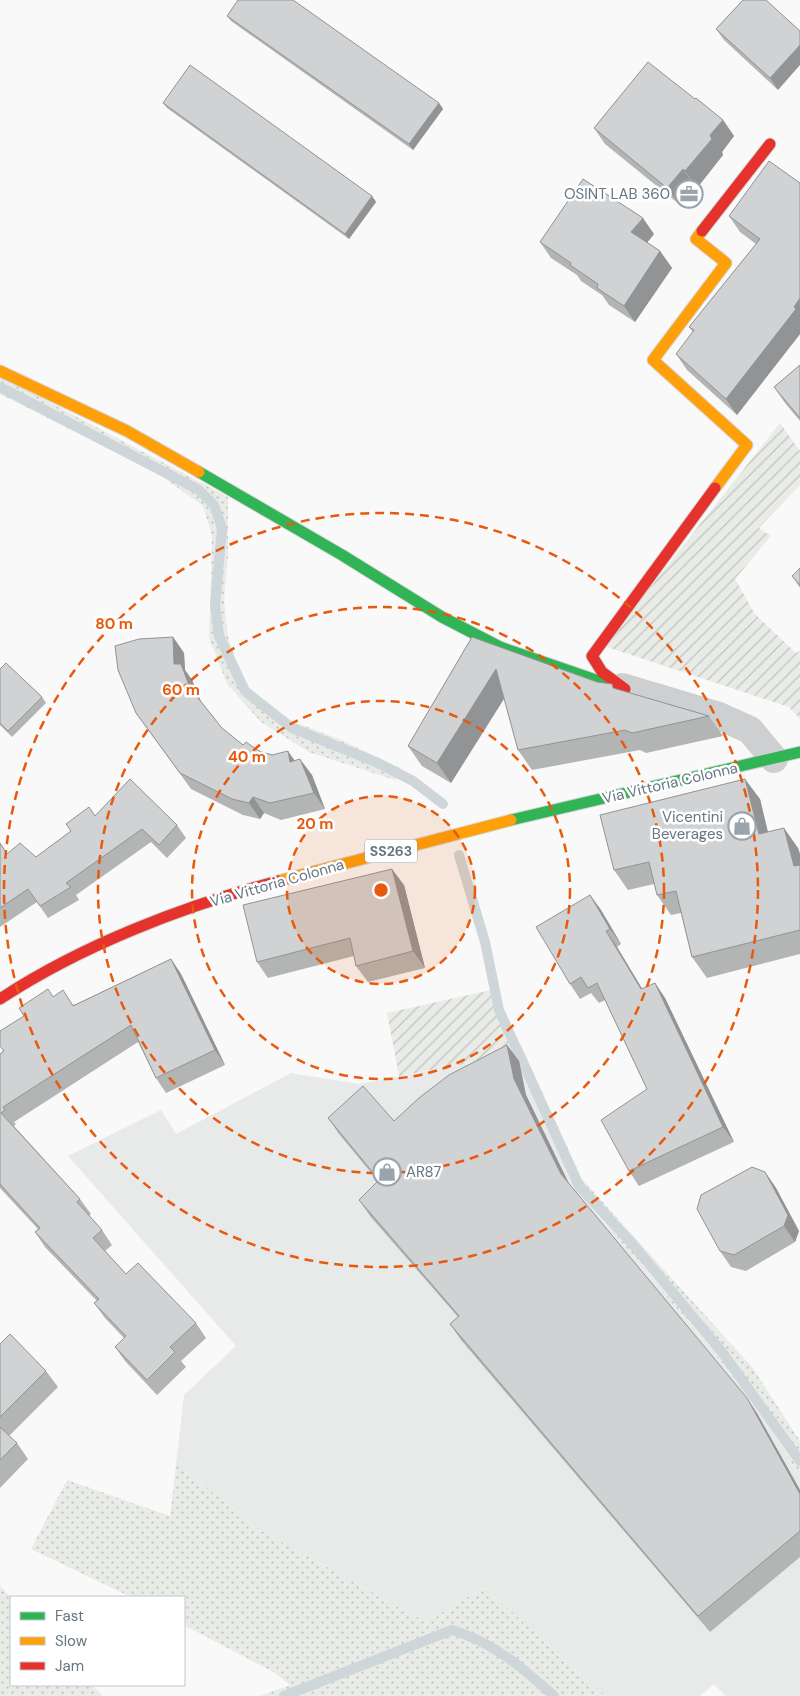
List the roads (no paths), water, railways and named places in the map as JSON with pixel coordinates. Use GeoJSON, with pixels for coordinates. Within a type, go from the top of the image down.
{"type":"FeatureCollection","features":[{"type":"Feature","properties":{"kind":"street"},"geometry":{"type":"LineString","coordinates":[[623,688],[602,672],[592,656],[748,446],[653,360],[726,263],[696,239],[770,144]]}},
{"type":"Feature","properties":{"kind":"street"},"geometry":{"type":"LineString","coordinates":[[0,370],[127,431],[342,554],[442,617],[492,643],[623,688],[719,716],[750,730],[774,759]]}},
{"type":"Feature","properties":{"kind":"street","name":"Via Vittoria Colonna"},"geometry":{"type":"LineString","coordinates":[[0,999],[18,987],[120,933],[263,885],[511,820],[800,752]]}},
{"type":"Feature","properties":{"kind":"waterway"},"geometry":{"type":"LineString","coordinates":[[0,387],[199,490],[214,505],[222,528],[215,605],[219,636],[245,691],[292,728],[378,763],[413,781],[443,804]]}},
{"type":"Feature","properties":{"kind":"waterway"},"geometry":{"type":"LineString","coordinates":[[459,855],[485,942],[499,1010],[579,1186],[636,1248],[722,1352],[800,1461]]}},
{"type":"Feature","properties":{"kind":"waterway"},"geometry":{"type":"LineString","coordinates":[[284,1696],[452,1630],[481,1641],[507,1657],[554,1696]]}},
{"type":"Feature","properties":{"kind":"place","name":"OSINT LAB 360"},"geometry":{"type":"Point","coordinates":[689,194]}},
{"type":"Feature","properties":{"kind":"place","name":"Vicentini Beverages"},"geometry":{"type":"Point","coordinates":[742,826]}},
{"type":"Feature","properties":{"kind":"place","name":"AR87"},"geometry":{"type":"Point","coordinates":[387,1172]}}]}
